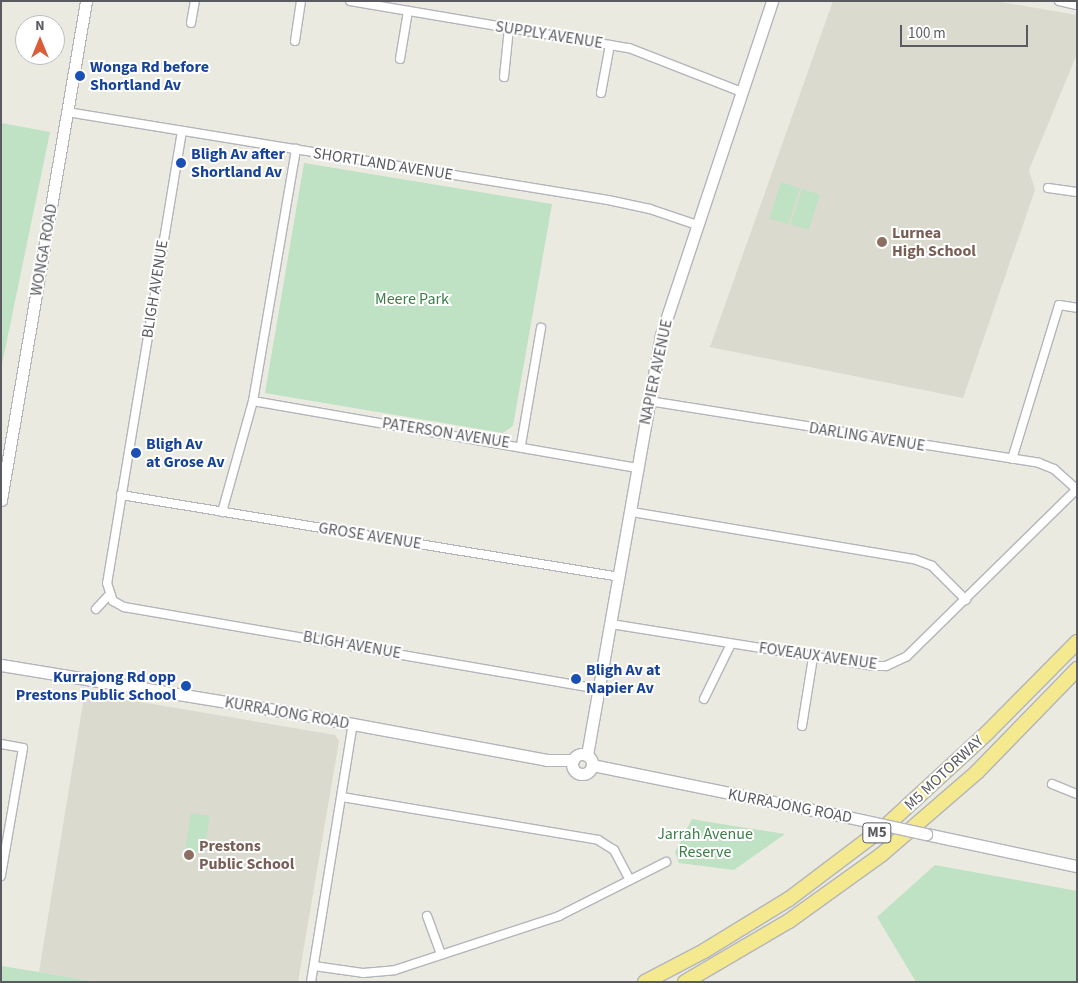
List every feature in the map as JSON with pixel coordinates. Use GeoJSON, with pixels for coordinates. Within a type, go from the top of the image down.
{"type":"FeatureCollection","features":[{"type":"Feature","properties":{"kind":"highway","name":"M5 MOTORWAY"},"geometry":{"type":"LineString","coordinates":[[645,982],[704,951],[789,898],[879,831],[988,732],[1077,642]]}},
{"type":"Feature","properties":{"kind":"highway","name":"M5 MOTORWAY"},"geometry":{"type":"LineString","coordinates":[[685,982],[789,921],[881,855],[977,772],[1077,669]]}},
{"type":"Feature","properties":{"kind":"street","name":"WONGA ROAD"},"geometry":{"type":"LineString","coordinates":[[1,500],[86,1]]}},
{"type":"Feature","properties":{"kind":"street"},"geometry":{"type":"LineString","coordinates":[[191,23],[195,1]]}},
{"type":"Feature","properties":{"kind":"street"},"geometry":{"type":"LineString","coordinates":[[295,41],[301,1]]}},
{"type":"Feature","properties":{"kind":"street","name":"SUPPLY AVENUE"},"geometry":{"type":"LineString","coordinates":[[350,1],[610,45],[649,54],[702,79],[742,92]]}},
{"type":"Feature","properties":{"kind":"street","name":"NAPIER AVENUE"},"geometry":{"type":"LineString","coordinates":[[590,760],[599,689],[632,512],[637,468],[661,335],[772,1]]}},
{"type":"Feature","properties":{"kind":"street"},"geometry":{"type":"LineString","coordinates":[[1059,1],[1077,5]]}},
{"type":"Feature","properties":{"kind":"street"},"geometry":{"type":"LineString","coordinates":[[400,59],[408,11]]}},
{"type":"Feature","properties":{"kind":"street"},"geometry":{"type":"LineString","coordinates":[[504,77],[509,28]]}},
{"type":"Feature","properties":{"kind":"street"},"geometry":{"type":"LineString","coordinates":[[601,94],[610,45]]}},
{"type":"Feature","properties":{"kind":"street","name":"SHORTLAND AVENUE"},"geometry":{"type":"LineString","coordinates":[[67,112],[624,203],[697,225]]}},
{"type":"Feature","properties":{"kind":"street","name":"BLIGH AVENUE"},"geometry":{"type":"LineString","coordinates":[[182,131],[107,583],[109,595],[124,607],[599,689]]}},
{"type":"Feature","properties":{"kind":"street"},"geometry":{"type":"LineString","coordinates":[[222,512],[253,401],[296,149]]}},
{"type":"Feature","properties":{"kind":"street"},"geometry":{"type":"LineString","coordinates":[[1048,188],[1077,192]]}},
{"type":"Feature","properties":{"kind":"street"},"geometry":{"type":"LineString","coordinates":[[1012,459],[1060,305],[1077,308]]}},
{"type":"Feature","properties":{"kind":"street"},"geometry":{"type":"LineString","coordinates":[[521,446],[541,328]]}},
{"type":"Feature","properties":{"kind":"street","name":"PATERSON AVENUE"},"geometry":{"type":"LineString","coordinates":[[253,401],[521,446],[637,468]]}},
{"type":"Feature","properties":{"kind":"street","name":"DARLING AVENUE"},"geometry":{"type":"LineString","coordinates":[[649,401],[1047,465],[1076,489]]}},
{"type":"Feature","properties":{"kind":"street","name":"FOVEAUX AVENUE"},"geometry":{"type":"LineString","coordinates":[[611,624],[813,657],[886,666],[907,656],[966,600],[1076,489]]}},
{"type":"Feature","properties":{"kind":"street","name":"GROSE AVENUE"},"geometry":{"type":"LineString","coordinates":[[121,495],[620,578]]}},
{"type":"Feature","properties":{"kind":"street"},"geometry":{"type":"LineString","coordinates":[[632,512],[914,559],[932,566],[966,600]]}},
{"type":"Feature","properties":{"kind":"street"},"geometry":{"type":"LineString","coordinates":[[96,609],[109,595]]}},
{"type":"Feature","properties":{"kind":"street"},"geometry":{"type":"LineString","coordinates":[[704,699],[731,644]]}},
{"type":"Feature","properties":{"kind":"street"},"geometry":{"type":"LineString","coordinates":[[802,726],[813,657]]}},
{"type":"Feature","properties":{"kind":"street","name":"KURRAJONG ROAD"},"geometry":{"type":"LineString","coordinates":[[1,665],[353,724],[547,760],[573,760]]}},
{"type":"Feature","properties":{"kind":"street"},"geometry":{"type":"LineString","coordinates":[[311,982],[353,724]]}},
{"type":"Feature","properties":{"kind":"street"},"geometry":{"type":"LineString","coordinates":[[1,744],[23,748],[1,876]]}},
{"type":"Feature","properties":{"kind":"street"},"geometry":{"type":"LineString","coordinates":[[579,754],[590,760],[589,771],[581,774],[573,768],[573,760],[579,754]]}},
{"type":"Feature","properties":{"kind":"street","name":"KURRAJONG ROAD"},"geometry":{"type":"LineString","coordinates":[[590,760],[1077,866]]}},
{"type":"Feature","properties":{"kind":"street"},"geometry":{"type":"LineString","coordinates":[[1052,784],[1077,794]]}},
{"type":"Feature","properties":{"kind":"street"},"geometry":{"type":"LineString","coordinates":[[342,798],[593,838],[614,850],[630,880]]}},
{"type":"Feature","properties":{"kind":"street"},"geometry":{"type":"LineString","coordinates":[[314,966],[375,974],[559,916],[666,862]]}},
{"type":"Feature","properties":{"kind":"street"},"geometry":{"type":"LineString","coordinates":[[427,916],[442,954]]}},
{"type":"Feature","properties":{"kind":"shaded area","name":"Lurnea High School"},"geometry":{"type":"Polygon","coordinates":[[[833,1],[995,1],[1077,15],[1077,54],[1029,170],[1035,190],[963,398],[710,347],[833,1]]]}},
{"type":"Feature","properties":{"kind":"shaded area","name":"Prestons Public School"},"geometry":{"type":"Polygon","coordinates":[[[88,693],[335,735],[339,741],[298,982],[96,982],[39,972],[84,697],[88,693]]]}},
{"type":"Feature","properties":{"kind":"green space"},"geometry":{"type":"Polygon","coordinates":[[[1,123],[50,132],[1,369],[1,123]]]}},
{"type":"Feature","properties":{"kind":"green space","name":"Meere Park"},"geometry":{"type":"Polygon","coordinates":[[[304,163],[552,204],[513,426],[503,433],[265,393],[304,163]]]}},
{"type":"Feature","properties":{"kind":"green space"},"geometry":{"type":"Polygon","coordinates":[[[781,182],[800,188],[788,224],[769,218],[781,182]]]}},
{"type":"Feature","properties":{"kind":"green space"},"geometry":{"type":"Polygon","coordinates":[[[802,189],[820,195],[809,230],[791,224],[802,189]]]}},
{"type":"Feature","properties":{"kind":"green space"},"geometry":{"type":"Polygon","coordinates":[[[191,813],[210,816],[204,854],[185,851],[191,813]]]}},
{"type":"Feature","properties":{"kind":"green space","name":"Jarrah Avenue Reserve"},"geometry":{"type":"Polygon","coordinates":[[[692,819],[785,834],[734,870],[679,863],[675,852],[692,819]]]}},
{"type":"Feature","properties":{"kind":"green space"},"geometry":{"type":"Polygon","coordinates":[[[935,865],[1077,891],[1077,982],[916,982],[877,917],[935,865]]]}},
{"type":"Feature","properties":{"kind":"green space"},"geometry":{"type":"Polygon","coordinates":[[[1,966],[39,972],[96,982],[1,982],[1,966]]]}},
{"type":"Feature","properties":{"kind":"place","name":"Wonga Rd before Shortland Av"},"geometry":{"type":"Point","coordinates":[80,76]}},
{"type":"Feature","properties":{"kind":"place","name":"Bligh Av after Shortland Av"},"geometry":{"type":"Point","coordinates":[181,163]}},
{"type":"Feature","properties":{"kind":"place","name":"Lurnea High School"},"geometry":{"type":"Point","coordinates":[882,242]}},
{"type":"Feature","properties":{"kind":"place","name":"Bligh Av at Grose Av"},"geometry":{"type":"Point","coordinates":[136,453]}},
{"type":"Feature","properties":{"kind":"place","name":"Bligh Av at Napier Av"},"geometry":{"type":"Point","coordinates":[576,679]}},
{"type":"Feature","properties":{"kind":"place","name":"Kurrajong Rd opp Prestons Public School"},"geometry":{"type":"Point","coordinates":[186,686]}},
{"type":"Feature","properties":{"kind":"place","name":"Prestons Public School"},"geometry":{"type":"Point","coordinates":[189,855]}}]}
